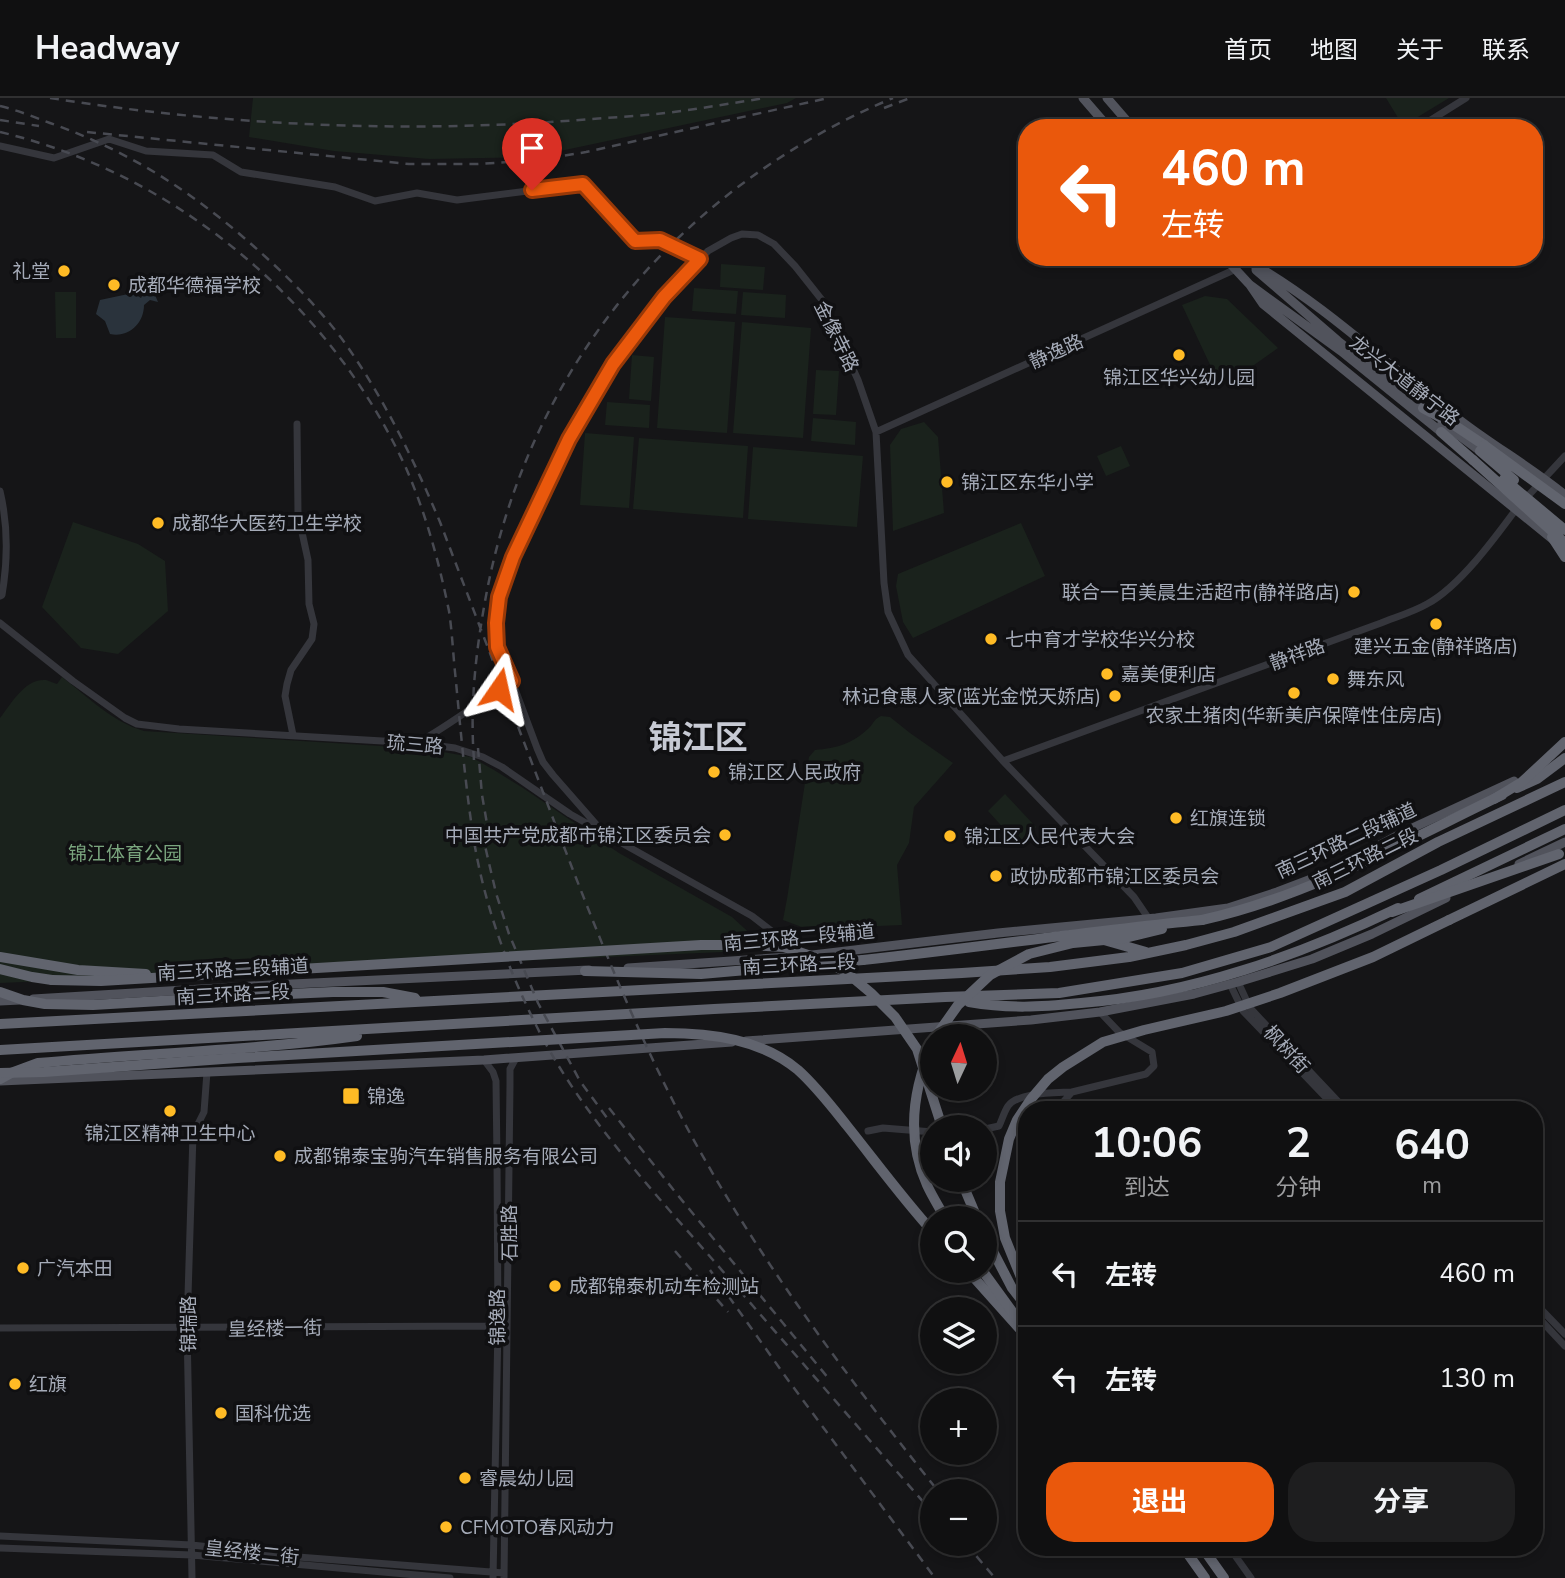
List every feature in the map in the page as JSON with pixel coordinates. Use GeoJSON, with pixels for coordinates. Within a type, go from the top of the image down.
{"type":"FeatureCollection","features":[{"type":"Feature","properties":{"kind":"highway"},"geometry":{"type":"LineString","coordinates":[[1423,408],[1451,423],[1545,526],[1565,543]]}},
{"type":"Feature","properties":{"kind":"highway"},"geometry":{"type":"LineString","coordinates":[[1441,432],[1565,504]]}},
{"type":"Feature","properties":{"kind":"highway"},"geometry":{"type":"LineString","coordinates":[[1479,453],[1565,522]]}},
{"type":"Feature","properties":{"kind":"highway"},"geometry":{"type":"LineString","coordinates":[[1479,453],[1565,530]]}},
{"type":"Feature","properties":{"kind":"highway"},"geometry":{"type":"LineString","coordinates":[[1545,526],[1565,557]]}},
{"type":"Feature","properties":{"kind":"highway"},"geometry":{"type":"LineString","coordinates":[[1494,799],[1522,782],[1565,741]]}},
{"type":"Feature","properties":{"kind":"highway"},"geometry":{"type":"LineString","coordinates":[[945,1024],[958,1005],[990,975],[1029,954],[1073,943],[1125,938],[1237,912],[1336,875],[1537,779],[1565,756]]}},
{"type":"Feature","properties":{"kind":"highway","name":"南三环路二段"},"geometry":{"type":"LineString","coordinates":[[0,1024],[962,973],[1050,967],[1148,953],[1234,932],[1345,892],[1438,842],[1565,782]]}},
{"type":"Feature","properties":{"kind":"highway"},"geometry":{"type":"LineString","coordinates":[[0,1050],[1059,993],[1182,973],[1271,947],[1565,810]]}},
{"type":"Feature","properties":{"kind":"highway"},"geometry":{"type":"LineString","coordinates":[[945,998],[998,1007],[1101,1007],[1248,970],[1392,912],[1565,830]]}},
{"type":"Feature","properties":{"kind":"highway"},"geometry":{"type":"LineString","coordinates":[[1392,912],[1565,853]]}},
{"type":"Feature","properties":{"kind":"highway"},"geometry":{"type":"LineString","coordinates":[[1030,1101],[1048,1079],[1103,1042],[1226,1011],[1330,975],[1565,864]]}},
{"type":"Feature","properties":{"kind":"highway"},"geometry":{"type":"LineString","coordinates":[[585,971],[701,974],[966,949],[1126,927],[1202,920]]}},
{"type":"Feature","properties":{"kind":"highway"},"geometry":{"type":"LineString","coordinates":[[1087,935],[1148,953]]}},
{"type":"Feature","properties":{"kind":"highway"},"geometry":{"type":"LineString","coordinates":[[0,969],[52,980],[101,981],[701,945],[784,947],[823,960],[846,972],[895,1017],[917,1049],[938,1115]]}},
{"type":"Feature","properties":{"kind":"highway"},"geometry":{"type":"LineString","coordinates":[[0,957],[78,970],[180,976]]}},
{"type":"Feature","properties":{"kind":"highway"},"geometry":{"type":"LineString","coordinates":[[0,992],[45,1004],[93,1005],[333,992],[383,992],[431,1001]]}},
{"type":"Feature","properties":{"kind":"highway"},"geometry":{"type":"LineString","coordinates":[[0,1080],[38,1063],[308,1043],[433,1025]]}},
{"type":"Feature","properties":{"kind":"highway"},"geometry":{"type":"LineString","coordinates":[[0,1073],[666,1032],[716,1035],[761,1049],[797,1070],[824,1097],[920,1216]]}},
{"type":"Feature","properties":{"kind":"highway"},"geometry":{"type":"LineString","coordinates":[[920,1075],[913,1126],[917,1157],[939,1206]]}},
{"type":"Feature","properties":{"kind":"highway"},"geometry":{"type":"LineString","coordinates":[[1018,1118],[1009,1139],[1002,1170],[1000,1211],[1004,1238],[1018,1271]]}},
{"type":"Feature","properties":{"kind":"highway"},"geometry":{"type":"LineString","coordinates":[[997,1259],[1018,1296]]}},
{"type":"Feature","properties":{"kind":"highway"},"geometry":{"type":"LineString","coordinates":[[978,1283],[1018,1328]]}},
{"type":"Feature","properties":{"kind":"highway"},"geometry":{"type":"LineString","coordinates":[[991,1283],[1018,1320]]}},
{"type":"Feature","properties":{"kind":"highway"},"geometry":{"type":"LineString","coordinates":[[1189,1556],[1205,1578]]}},
{"type":"Feature","properties":{"kind":"highway"},"geometry":{"type":"LineString","coordinates":[[1208,1556],[1224,1578]]}},
{"type":"Feature","properties":{"kind":"main road"},"geometry":{"type":"LineString","coordinates":[[1083,98],[1101,119]]}},
{"type":"Feature","properties":{"kind":"main road"},"geometry":{"type":"LineString","coordinates":[[1107,98],[1125,119]]}},
{"type":"Feature","properties":{"kind":"main road","name":"龙兴大道静宁路"},"geometry":{"type":"LineString","coordinates":[[1233,266],[1250,285],[1341,351],[1441,432]]}},
{"type":"Feature","properties":{"kind":"main road","name":"龙兴大道静宁路"},"geometry":{"type":"LineString","coordinates":[[1254,266],[1263,277],[1338,341],[1423,408]]}},
{"type":"Feature","properties":{"kind":"main road"},"geometry":{"type":"LineString","coordinates":[[1260,266],[1354,334],[1461,421],[1565,495]]}},
{"type":"Feature","properties":{"kind":"main road"},"geometry":{"type":"LineString","coordinates":[[1250,285],[1263,304],[1565,550]]}},
{"type":"Feature","properties":{"kind":"main road","name":"南三环路二段辅道"},"geometry":{"type":"LineString","coordinates":[[0,1001],[804,957],[1228,908],[1327,873],[1408,830],[1565,756]]}},
{"type":"Feature","properties":{"kind":"main road"},"geometry":{"type":"LineString","coordinates":[[0,1080],[484,1060],[1018,1021],[1194,994],[1312,959],[1372,934],[1565,842]]}},
{"type":"Feature","properties":{"kind":"street"},"geometry":{"type":"LineString","coordinates":[[1432,119],[1466,98]]}},
{"type":"Feature","properties":{"kind":"street"},"geometry":{"type":"LineString","coordinates":[[0,146],[54,158],[109,139],[146,151],[213,155],[241,172],[335,187],[375,201],[417,193],[457,200],[583,184],[635,241],[660,240],[700,259]]}},
{"type":"Feature","properties":{"kind":"street","name":"金像寺路"},"geometry":{"type":"LineString","coordinates":[[602,831],[543,762],[497,647],[499,597],[513,557],[569,439],[613,364],[664,297],[708,251],[742,234],[758,235],[774,244],[821,300],[858,380],[876,432],[888,612],[908,655],[1003,761],[1133,897],[1149,919]]}},
{"type":"Feature","properties":{"kind":"street","name":"静逸路"},"geometry":{"type":"LineString","coordinates":[[876,432],[1236,269]]}},
{"type":"Feature","properties":{"kind":"street"},"geometry":{"type":"LineString","coordinates":[[293,735],[285,696],[287,684],[291,670],[312,639],[314,624],[309,604],[307,560],[298,514],[297,424]]}},
{"type":"Feature","properties":{"kind":"street","name":"静祥路"},"geometry":{"type":"LineString","coordinates":[[1003,761],[1381,624],[1428,604],[1452,586],[1530,491],[1545,479],[1565,456]]}},
{"type":"Feature","properties":{"kind":"street"},"geometry":{"type":"LineString","coordinates":[[0,491],[6,537],[5,574],[0,596]]}},
{"type":"Feature","properties":{"kind":"street","name":"琉三路"},"geometry":{"type":"LineString","coordinates":[[0,623],[73,681],[137,724],[179,729],[417,743],[455,748],[483,757],[570,814],[752,916],[804,957]]}},
{"type":"Feature","properties":{"kind":"street"},"geometry":{"type":"LineString","coordinates":[[417,743],[512,681]]}},
{"type":"Feature","properties":{"kind":"street"},"geometry":{"type":"LineString","coordinates":[[967,937],[1026,938],[1145,929],[1228,908]]}},
{"type":"Feature","properties":{"kind":"street","name":"枫树街"},"geometry":{"type":"LineString","coordinates":[[1234,983],[1243,1011],[1329,1101]]}},
{"type":"Feature","properties":{"kind":"street","name":"枫树街"},"geometry":{"type":"LineString","coordinates":[[1234,983],[1250,1008],[1337,1101]]}},
{"type":"Feature","properties":{"kind":"street"},"geometry":{"type":"LineString","coordinates":[[997,1126],[1009,1104],[1019,1098],[1072,1092],[1146,1074],[1154,1066],[1152,1052],[1119,1032],[1101,1007]]}},
{"type":"Feature","properties":{"kind":"street","name":"石胜路"},"geometry":{"type":"LineString","coordinates":[[504,1575],[510,1069],[516,1058]]}},
{"type":"Feature","properties":{"kind":"street","name":"锦逸路"},"geometry":{"type":"LineString","coordinates":[[484,1060],[496,1081],[498,1326],[492,1575]]}},
{"type":"Feature","properties":{"kind":"street","name":"锦瑞路"},"geometry":{"type":"LineString","coordinates":[[192,1578],[187,1328],[193,1134],[204,1112],[207,1072]]}},
{"type":"Feature","properties":{"kind":"street"},"geometry":{"type":"LineString","coordinates":[[1064,1101],[1072,1092]]}},
{"type":"Feature","properties":{"kind":"street"},"geometry":{"type":"LineString","coordinates":[[868,1131],[883,1128],[920,1131]]}},
{"type":"Feature","properties":{"kind":"street"},"geometry":{"type":"LineString","coordinates":[[1007,1314],[1018,1298]]}},
{"type":"Feature","properties":{"kind":"street"},"geometry":{"type":"LineString","coordinates":[[1543,1311],[1565,1334]]}},
{"type":"Feature","properties":{"kind":"street"},"geometry":{"type":"LineString","coordinates":[[1543,1323],[1565,1346]]}},
{"type":"Feature","properties":{"kind":"street","name":"皇经楼一街"},"geometry":{"type":"LineString","coordinates":[[0,1328],[508,1325]]}},
{"type":"Feature","properties":{"kind":"street","name":"皇经楼二街"},"geometry":{"type":"LineString","coordinates":[[0,1536],[192,1545],[504,1575]]}},
{"type":"Feature","properties":{"kind":"street","name":"皇经楼二街"},"geometry":{"type":"LineString","coordinates":[[0,1548],[192,1555],[450,1578]]}},
{"type":"Feature","properties":{"kind":"street"},"geometry":{"type":"LineString","coordinates":[[1235,1556],[1251,1578]]}},
{"type":"Feature","properties":{"kind":"green space"},"geometry":{"type":"Polygon","coordinates":[[[253,98],[796,98],[787,103],[532,157],[429,159],[334,151],[249,137],[253,98]]]}},
{"type":"Feature","properties":{"kind":"green space"},"geometry":{"type":"Polygon","coordinates":[[[1386,98],[1449,98],[1414,119],[1399,119],[1386,98]]]}},
{"type":"Feature","properties":{"kind":"green space"},"geometry":{"type":"Polygon","coordinates":[[[721,264],[765,267],[763,290],[720,287],[721,264]]]}},
{"type":"Feature","properties":{"kind":"green space"},"geometry":{"type":"Polygon","coordinates":[[[694,288],[738,291],[736,314],[692,311],[694,288]]]}},
{"type":"Feature","properties":{"kind":"green space"},"geometry":{"type":"Polygon","coordinates":[[[55,292],[76,292],[76,338],[56,338],[55,292]]]}},
{"type":"Feature","properties":{"kind":"green space"},"geometry":{"type":"Polygon","coordinates":[[[743,292],[786,295],[785,318],[741,315],[743,292]]]}},
{"type":"Feature","properties":{"kind":"green space"},"geometry":{"type":"Polygon","coordinates":[[[1205,296],[1227,299],[1278,348],[1220,386],[1182,305],[1205,296]]]}},
{"type":"Feature","properties":{"kind":"green space"},"geometry":{"type":"Polygon","coordinates":[[[665,317],[735,322],[727,433],[657,428],[665,317]]]}},
{"type":"Feature","properties":{"kind":"green space"},"geometry":{"type":"Polygon","coordinates":[[[742,322],[811,328],[803,438],[733,433],[742,322]]]}},
{"type":"Feature","properties":{"kind":"green space"},"geometry":{"type":"Polygon","coordinates":[[[632,355],[654,357],[651,401],[629,399],[632,355]]]}},
{"type":"Feature","properties":{"kind":"green space"},"geometry":{"type":"Polygon","coordinates":[[[816,370],[839,371],[836,415],[813,414],[816,370]]]}},
{"type":"Feature","properties":{"kind":"green space"},"geometry":{"type":"Polygon","coordinates":[[[607,402],[650,405],[649,428],[605,425],[607,402]]]}},
{"type":"Feature","properties":{"kind":"green space"},"geometry":{"type":"Polygon","coordinates":[[[813,418],[856,422],[855,445],[811,441],[813,418]]]}},
{"type":"Feature","properties":{"kind":"green space"},"geometry":{"type":"Polygon","coordinates":[[[924,422],[938,437],[944,513],[893,531],[890,445],[901,429],[924,422]]]}},
{"type":"Feature","properties":{"kind":"green space"},"geometry":{"type":"Polygon","coordinates":[[[585,433],[634,437],[629,508],[580,505],[585,433]]]}},
{"type":"Feature","properties":{"kind":"green space"},"geometry":{"type":"Polygon","coordinates":[[[639,438],[748,446],[743,518],[633,509],[639,438]]]}},
{"type":"Feature","properties":{"kind":"green space"},"geometry":{"type":"Polygon","coordinates":[[[1121,446],[1130,466],[1106,476],[1097,456],[1121,446]]]}},
{"type":"Feature","properties":{"kind":"green space"},"geometry":{"type":"Polygon","coordinates":[[[753,447],[863,456],[857,527],[748,519],[753,447]]]}},
{"type":"Feature","properties":{"kind":"green space"},"geometry":{"type":"Polygon","coordinates":[[[73,522],[138,544],[165,561],[168,611],[118,654],[81,648],[42,607],[73,522]]]}},
{"type":"Feature","properties":{"kind":"green space"},"geometry":{"type":"Polygon","coordinates":[[[1021,523],[1045,576],[913,638],[903,622],[896,586],[898,574],[1021,523]]]}},
{"type":"Feature","properties":{"kind":"green space","name":"锦江体育公园"},"geometry":{"type":"Polygon","coordinates":[[[62,677],[111,715],[144,731],[380,746],[471,757],[523,788],[619,853],[732,917],[768,950],[0,983],[0,718],[25,687],[38,680],[57,684],[62,677]]]}},
{"type":"Feature","properties":{"kind":"green space"},"geometry":{"type":"Polygon","coordinates":[[[881,716],[890,717],[953,763],[914,807],[909,843],[897,865],[902,925],[807,929],[783,920],[809,757],[815,750],[850,741],[881,716]]]}},
{"type":"Feature","properties":{"kind":"green space"},"geometry":{"type":"Polygon","coordinates":[[[1005,794],[1036,827],[1018,844],[988,811],[1005,794]]]}},
{"type":"Feature","properties":{"kind":"shaded area"},"geometry":{"type":"Polygon","coordinates":[[[147,287],[158,302],[150,300],[144,305],[141,318],[134,328],[123,334],[110,334],[105,321],[96,314],[100,300],[133,293],[141,298],[147,287]]]}},
{"type":"Feature","properties":{"kind":"railway"},"geometry":{"type":"LineString","coordinates":[[50,98],[117,108],[252,121],[388,126],[524,124],[638,116],[765,98]]}},
{"type":"Feature","properties":{"kind":"railway"},"geometry":{"type":"LineString","coordinates":[[87,132],[409,164],[477,164],[539,160],[586,152],[828,98]]}},
{"type":"Feature","properties":{"kind":"railway"},"geometry":{"type":"LineString","coordinates":[[474,760],[473,703],[478,645],[504,522],[534,442],[574,367],[622,299],[678,238],[743,183],[814,137],[893,98]]}},
{"type":"Feature","properties":{"kind":"railway"},"geometry":{"type":"LineString","coordinates":[[884,108],[910,98]]}},
{"type":"Feature","properties":{"kind":"railway"},"geometry":{"type":"LineString","coordinates":[[0,106],[82,135],[112,149],[168,180],[194,198],[289,279],[326,318],[357,361],[396,428],[440,522],[596,929],[641,1035],[675,1105],[764,1256],[831,1352],[929,1479]]}},
{"type":"Feature","properties":{"kind":"railway"},"geometry":{"type":"LineString","coordinates":[[0,120],[39,126]]}},
{"type":"Feature","properties":{"kind":"railway"},"geometry":{"type":"LineString","coordinates":[[0,132],[65,152],[127,179],[186,213],[241,254],[291,300],[335,352],[374,408],[406,468],[436,556],[449,611],[466,784],[480,873],[494,924],[534,1021],[571,1085],[616,1146],[664,1205],[920,1498]]}},
{"type":"Feature","properties":{"kind":"railway"},"geometry":{"type":"LineString","coordinates":[[478,748],[490,841]]}},
{"type":"Feature","properties":{"kind":"railway"},"geometry":{"type":"LineString","coordinates":[[482,833],[509,934],[538,1003],[580,1081],[610,1122]]}},
{"type":"Feature","properties":{"kind":"railway"},"geometry":{"type":"LineString","coordinates":[[609,1108],[829,1379]]}},
{"type":"Feature","properties":{"kind":"railway"},"geometry":{"type":"LineString","coordinates":[[675,1251],[728,1312]]}},
{"type":"Feature","properties":{"kind":"railway"},"geometry":{"type":"LineString","coordinates":[[710,1270],[935,1578]]}},
{"type":"Feature","properties":{"kind":"railway"},"geometry":{"type":"LineString","coordinates":[[976,1556],[995,1578]]}},
{"type":"Feature","properties":{"kind":"place","name":"礼堂"},"geometry":{"type":"Point","coordinates":[64,271]}},
{"type":"Feature","properties":{"kind":"place","name":"成都华德福学校"},"geometry":{"type":"Point","coordinates":[114,285]}},
{"type":"Feature","properties":{"kind":"place","name":"锦江区华兴幼儿园"},"geometry":{"type":"Point","coordinates":[1179,355]}},
{"type":"Feature","properties":{"kind":"place","name":"锦江区东华小学"},"geometry":{"type":"Point","coordinates":[947,482]}},
{"type":"Feature","properties":{"kind":"place","name":"成都华大医药卫生学校"},"geometry":{"type":"Point","coordinates":[158,523]}},
{"type":"Feature","properties":{"kind":"place","name":"联合一百美晨生活超市(静祥路店)"},"geometry":{"type":"Point","coordinates":[1354,592]}},
{"type":"Feature","properties":{"kind":"place","name":"建兴五金(静祥路店)"},"geometry":{"type":"Point","coordinates":[1436,624]}},
{"type":"Feature","properties":{"kind":"place","name":"七中育才学校华兴分校"},"geometry":{"type":"Point","coordinates":[991,639]}},
{"type":"Feature","properties":{"kind":"place","name":"嘉美便利店"},"geometry":{"type":"Point","coordinates":[1107,674]}},
{"type":"Feature","properties":{"kind":"place","name":"舞东风"},"geometry":{"type":"Point","coordinates":[1333,679]}},
{"type":"Feature","properties":{"kind":"place","name":"农家土猪肉(华新美庐保障性住房店)"},"geometry":{"type":"Point","coordinates":[1294,693]}},
{"type":"Feature","properties":{"kind":"place","name":"林记食惠人家(蓝光金悦天娇店)"},"geometry":{"type":"Point","coordinates":[1115,696]}},
{"type":"Feature","properties":{"kind":"place","name":"锦江区人民政府"},"geometry":{"type":"Point","coordinates":[714,772]}},
{"type":"Feature","properties":{"kind":"place","name":"红旗连锁"},"geometry":{"type":"Point","coordinates":[1176,818]}},
{"type":"Feature","properties":{"kind":"place","name":"中国共产党成都市锦江区委员会"},"geometry":{"type":"Point","coordinates":[725,835]}},
{"type":"Feature","properties":{"kind":"place","name":"锦江区人民代表大会"},"geometry":{"type":"Point","coordinates":[950,836]}},
{"type":"Feature","properties":{"kind":"place","name":"政协成都市锦江区委员会"},"geometry":{"type":"Point","coordinates":[996,876]}},
{"type":"Feature","properties":{"kind":"place","name":"锦逸"},"geometry":{"type":"Point","coordinates":[351,1096]}},
{"type":"Feature","properties":{"kind":"place","name":"锦江区精神卫生中心"},"geometry":{"type":"Point","coordinates":[170,1111]}},
{"type":"Feature","properties":{"kind":"place","name":"成都锦泰宝驹汽车销售服务有限公司"},"geometry":{"type":"Point","coordinates":[280,1156]}},
{"type":"Feature","properties":{"kind":"place","name":"广汽本田"},"geometry":{"type":"Point","coordinates":[23,1268]}},
{"type":"Feature","properties":{"kind":"place","name":"成都锦泰机动车检测站"},"geometry":{"type":"Point","coordinates":[555,1286]}},
{"type":"Feature","properties":{"kind":"place","name":"红旗"},"geometry":{"type":"Point","coordinates":[15,1384]}},
{"type":"Feature","properties":{"kind":"place","name":"国科优选"},"geometry":{"type":"Point","coordinates":[221,1413]}},
{"type":"Feature","properties":{"kind":"place","name":"睿晨幼儿园"},"geometry":{"type":"Point","coordinates":[465,1478]}},
{"type":"Feature","properties":{"kind":"place","name":"CFMOTO春风动力"},"geometry":{"type":"Point","coordinates":[446,1527]}},
{"type":"Feature","properties":{"kind":"district","name":"锦江区"},"geometry":{"type":"Point","coordinates":[698,737]}},
{"type":"Feature","properties":{"kind":"route"},"geometry":{"type":"LineString","coordinates":[[499,689],[512,681],[497,647],[496,623],[499,597],[513,557],[569,439],[613,364],[664,297],[700,259],[660,240],[635,241],[583,184],[532,190]]}}]}
